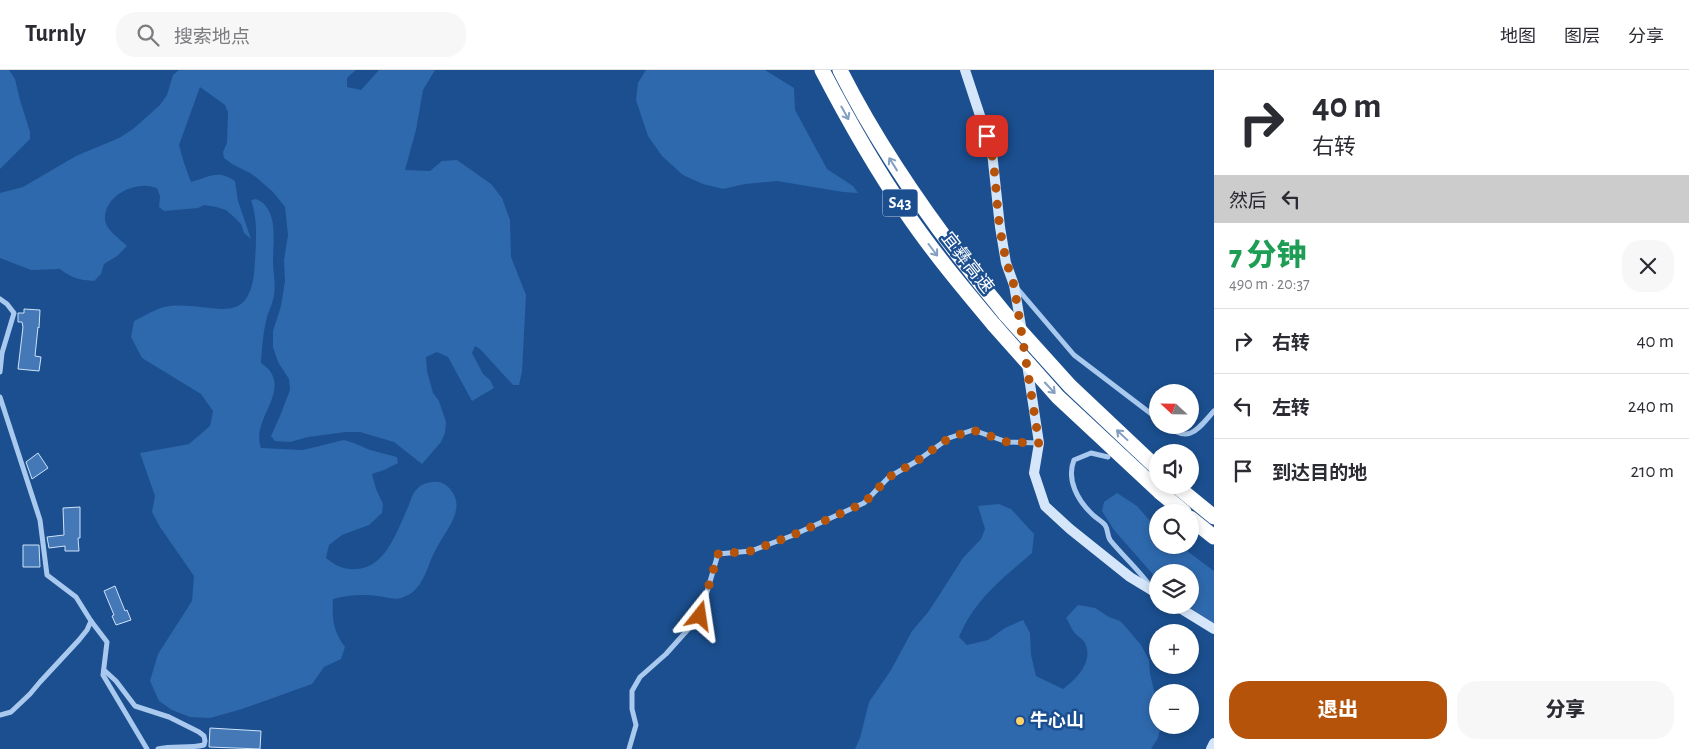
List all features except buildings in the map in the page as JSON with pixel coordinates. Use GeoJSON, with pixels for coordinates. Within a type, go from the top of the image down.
{"type":"FeatureCollection","features":[{"type":"Feature","properties":{"kind":"highway","name":"宜彝高速"},"geometry":{"type":"LineString","coordinates":[[822,70],[853,127],[905,211],[963,288],[994,326],[1058,397],[1174,504]]}},
{"type":"Feature","properties":{"kind":"highway","name":"宜彝高速"},"geometry":{"type":"LineString","coordinates":[[840,70],[872,128],[918,203],[975,279],[1070,386],[1149,461]]}},
{"type":"Feature","properties":{"kind":"highway"},"geometry":{"type":"LineString","coordinates":[[1186,494],[1214,517]]}},
{"type":"Feature","properties":{"kind":"highway"},"geometry":{"type":"LineString","coordinates":[[1199,525],[1214,537]]}},
{"type":"Feature","properties":{"kind":"main road"},"geometry":{"type":"LineString","coordinates":[[965,70],[992,152],[1000,227],[1006,263],[1014,285],[1039,443],[1034,473],[1045,506],[1070,529],[1130,577],[1149,589]]}},
{"type":"Feature","properties":{"kind":"main road"},"geometry":{"type":"LineString","coordinates":[[1189,614],[1214,630]]}},
{"type":"Feature","properties":{"kind":"main road"},"geometry":{"type":"LineString","coordinates":[[1211,749],[1214,744]]}},
{"type":"Feature","properties":{"kind":"street"},"geometry":{"type":"LineString","coordinates":[[1014,285],[1074,355],[1149,412]]}},
{"type":"Feature","properties":{"kind":"street"},"geometry":{"type":"LineString","coordinates":[[0,299],[14,313],[2,353],[0,372]]}},
{"type":"Feature","properties":{"kind":"street"},"geometry":{"type":"LineString","coordinates":[[0,397],[40,520],[47,575],[76,597],[107,642],[103,675],[147,749]]}},
{"type":"Feature","properties":{"kind":"street"},"geometry":{"type":"LineString","coordinates":[[1199,426],[1214,411]]}},
{"type":"Feature","properties":{"kind":"street"},"geometry":{"type":"LineString","coordinates":[[629,749],[636,725],[632,708],[632,691],[640,677],[666,654],[700,616],[718,554],[751,551],[791,536],[864,503],[889,477],[917,461],[949,438],[973,430],[1007,442],[1039,443]]}},
{"type":"Feature","properties":{"kind":"street"},"geometry":{"type":"LineString","coordinates":[[1108,457],[1091,453],[1074,460],[1071,481],[1091,514],[1105,526],[1109,538],[1149,584]]}},
{"type":"Feature","properties":{"kind":"street"},"geometry":{"type":"LineString","coordinates":[[0,715],[11,712],[30,694],[79,640],[91,621]]}},
{"type":"Feature","properties":{"kind":"street"},"geometry":{"type":"LineString","coordinates":[[104,670],[116,681],[136,706],[147,711],[161,713],[204,736],[204,744],[195,747],[173,746],[158,749]]}},
{"type":"Feature","properties":{"kind":"shaded area"},"geometry":{"type":"Polygon","coordinates":[[[0,70],[9,70],[15,79],[30,132],[30,139],[0,169],[0,70]]]}},
{"type":"Feature","properties":{"kind":"shaded area"},"geometry":{"type":"Polygon","coordinates":[[[179,70],[356,70],[347,78],[347,87],[361,90],[379,70],[435,70],[423,90],[416,130],[405,170],[430,171],[442,161],[457,160],[491,184],[502,198],[510,220],[511,257],[526,295],[522,372],[519,385],[513,385],[475,346],[472,353],[483,374],[490,380],[494,388],[472,401],[448,357],[437,352],[426,357],[427,371],[433,393],[439,401],[446,422],[445,433],[441,442],[422,464],[394,442],[360,432],[308,437],[290,442],[275,441],[271,436],[290,390],[289,379],[278,362],[273,347],[273,331],[281,306],[285,281],[284,260],[288,235],[285,207],[273,192],[257,178],[224,158],[223,152],[227,143],[228,112],[225,105],[200,87],[179,145],[184,163],[191,182],[213,175],[223,175],[235,181],[238,201],[251,239],[244,233],[241,224],[226,210],[204,205],[198,208],[164,211],[159,207],[160,196],[157,188],[144,186],[122,192],[108,206],[106,224],[127,246],[117,256],[104,264],[101,274],[94,281],[76,278],[60,269],[31,270],[0,258],[0,193],[23,187],[76,156],[119,138],[133,129],[160,105],[167,95],[173,75],[179,70]]]}},
{"type":"Feature","properties":{"kind":"shaded area"},"geometry":{"type":"Polygon","coordinates":[[[646,70],[765,70],[794,88],[795,110],[827,169],[853,186],[858,193],[777,181],[745,184],[723,189],[703,184],[683,175],[662,156],[648,136],[636,100],[638,83],[646,70]]]}},
{"type":"Feature","properties":{"kind":"shaded area"},"geometry":{"type":"Polygon","coordinates":[[[256,199],[263,203],[271,217],[274,235],[273,261],[275,282],[273,301],[265,328],[261,363],[270,371],[274,380],[274,389],[261,428],[259,438],[261,448],[303,450],[344,440],[370,450],[397,457],[398,463],[372,474],[383,504],[382,513],[369,525],[342,535],[329,545],[326,558],[340,567],[348,569],[367,567],[376,561],[384,554],[396,535],[412,496],[420,486],[425,484],[439,482],[447,486],[456,500],[456,508],[452,523],[435,551],[423,579],[409,595],[398,599],[361,595],[333,599],[334,624],[338,636],[345,647],[341,659],[324,667],[312,684],[242,709],[210,718],[190,717],[172,710],[159,701],[150,681],[158,654],[192,601],[194,576],[160,527],[152,512],[155,496],[140,453],[189,444],[210,426],[213,411],[201,394],[142,358],[131,337],[134,321],[161,308],[187,306],[229,309],[239,305],[247,297],[252,283],[256,246],[256,222],[251,200],[256,199]]]}},
{"type":"Feature","properties":{"kind":"shaded area"},"geometry":{"type":"Polygon","coordinates":[[[1117,493],[1137,506],[1149,520],[1149,554],[1191,554],[1214,571],[1214,623],[1199,614],[1199,564],[1149,564],[1149,570],[1114,530],[1102,511],[1104,502],[1117,493]]]}},
{"type":"Feature","properties":{"kind":"shaded area"},"geometry":{"type":"Polygon","coordinates":[[[999,504],[1011,509],[1034,534],[1032,553],[990,590],[973,612],[959,637],[967,645],[988,640],[1005,628],[1023,620],[1030,633],[1031,655],[1036,676],[1063,689],[1078,675],[1087,657],[1085,643],[1074,632],[1066,618],[1078,605],[1095,608],[1109,617],[1120,621],[1141,645],[1149,660],[1149,674],[1152,684],[1149,684],[1149,734],[1159,734],[1151,749],[855,749],[860,738],[869,702],[891,670],[912,631],[929,611],[963,558],[981,539],[985,529],[978,506],[999,504]]]}},
{"type":"Feature","properties":{"kind":"place","name":"牛心山"},"geometry":{"type":"Point","coordinates":[1020,721]}},
{"type":"Feature","properties":{"kind":"route"},"geometry":{"type":"LineString","coordinates":[[700,616],[718,554],[751,551],[791,536],[864,503],[889,477],[917,461],[949,438],[973,430],[985,436],[1007,442],[1039,443],[1014,285],[1006,263],[992,152],[987,136]]}}]}
